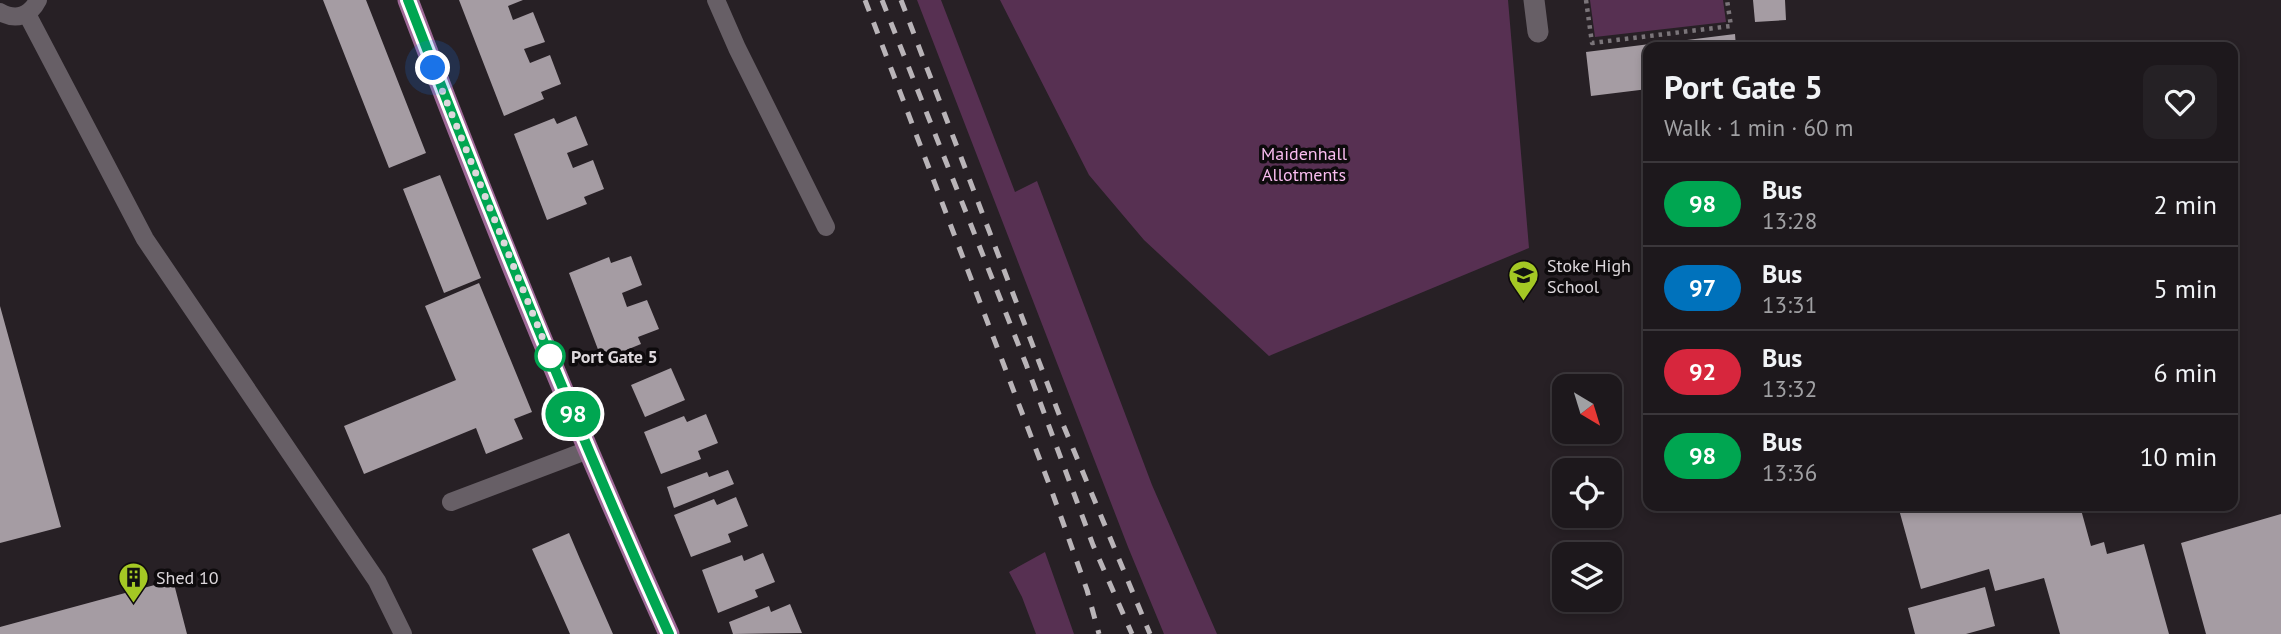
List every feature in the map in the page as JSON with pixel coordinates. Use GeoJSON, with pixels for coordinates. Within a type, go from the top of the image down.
{"type":"FeatureCollection","features":[{"type":"Feature","properties":{"kind":"main road"},"geometry":{"type":"LineString","coordinates":[[408,0],[588,450],[669,634]]}},
{"type":"Feature","properties":{"kind":"street"},"geometry":{"type":"LineString","coordinates":[[1534,0],[1538,32]]}},
{"type":"Feature","properties":{"kind":"lane"},"geometry":{"type":"LineString","coordinates":[[716,0],[825,227]]}},
{"type":"Feature","properties":{"kind":"lane"},"geometry":{"type":"LineString","coordinates":[[0,12],[10,17],[33,7],[145,239],[377,581],[403,634]]}},
{"type":"Feature","properties":{"kind":"lane"},"geometry":{"type":"LineString","coordinates":[[451,502],[588,450]]}},
{"type":"Feature","properties":{"kind":"path"},"geometry":{"type":"LineString","coordinates":[[1586,0],[1592,43],[1731,26],[1727,0]]}},
{"type":"Feature","properties":{"kind":"green space"},"geometry":{"type":"Polygon","coordinates":[[[917,0],[941,0],[1015,192],[1037,181],[1152,485],[1217,634],[1164,634],[917,0]]]}},
{"type":"Feature","properties":{"kind":"green space","name":"Maidenhall Allotments"},"geometry":{"type":"Polygon","coordinates":[[[1000,0],[1508,0],[1529,248],[1269,356],[1144,240],[1089,175],[1000,0]]]}},
{"type":"Feature","properties":{"kind":"green space"},"geometry":{"type":"Polygon","coordinates":[[[1590,0],[1723,0],[1726,22],[1595,37],[1590,0]]]}},
{"type":"Feature","properties":{"kind":"green space"},"geometry":{"type":"Polygon","coordinates":[[[1045,552],[1074,634],[1036,634],[1009,572],[1045,552]]]}},
{"type":"Feature","properties":{"kind":"building"},"geometry":{"type":"Polygon","coordinates":[[[323,0],[366,0],[426,153],[389,168],[323,0]]]}},
{"type":"Feature","properties":{"kind":"building"},"geometry":{"type":"Polygon","coordinates":[[[459,0],[523,0],[508,6],[513,20],[533,12],[545,42],[524,49],[530,63],[550,55],[561,84],[541,92],[544,99],[504,116],[459,0]]]}},
{"type":"Feature","properties":{"kind":"building"},"geometry":{"type":"Polygon","coordinates":[[[1753,0],[1785,0],[1786,20],[1755,22],[1753,0]]]}},
{"type":"Feature","properties":{"kind":"building"},"geometry":{"type":"Polygon","coordinates":[[[1735,34],[1736,42],[1671,42],[1735,34]]]}},
{"type":"Feature","properties":{"kind":"building"},"geometry":{"type":"Polygon","coordinates":[[[1643,45],[1643,90],[1591,96],[1586,52],[1643,45]]]}},
{"type":"Feature","properties":{"kind":"building"},"geometry":{"type":"Polygon","coordinates":[[[576,116],[588,145],[567,153],[573,168],[593,160],[604,189],[584,197],[587,204],[547,220],[514,134],[554,118],[557,124],[576,116]]]}},
{"type":"Feature","properties":{"kind":"building"},"geometry":{"type":"Polygon","coordinates":[[[440,175],[481,278],[444,293],[403,189],[440,175]]]}},
{"type":"Feature","properties":{"kind":"building"},"geometry":{"type":"Polygon","coordinates":[[[631,256],[642,285],[622,293],[627,307],[647,300],[659,329],[638,337],[641,344],[602,360],[569,273],[609,257],[611,263],[631,256]]]}},
{"type":"Feature","properties":{"kind":"building"},"geometry":{"type":"Polygon","coordinates":[[[479,283],[532,412],[514,419],[523,439],[486,454],[476,428],[364,474],[344,426],[456,380],[425,306],[479,283]]]}},
{"type":"Feature","properties":{"kind":"building"},"geometry":{"type":"Polygon","coordinates":[[[0,306],[61,527],[0,543],[0,306]]]}},
{"type":"Feature","properties":{"kind":"building"},"geometry":{"type":"Polygon","coordinates":[[[671,368],[685,400],[645,417],[631,385],[671,368]]]}},
{"type":"Feature","properties":{"kind":"building"},"geometry":{"type":"Polygon","coordinates":[[[706,414],[718,443],[698,451],[701,459],[661,474],[644,432],[684,416],[687,422],[706,414]]]}},
{"type":"Feature","properties":{"kind":"building"},"geometry":{"type":"Polygon","coordinates":[[[728,470],[734,484],[674,508],[667,487],[707,472],[709,477],[728,470]]]}},
{"type":"Feature","properties":{"kind":"building"},"geometry":{"type":"Polygon","coordinates":[[[736,497],[748,526],[728,534],[731,542],[691,557],[674,515],[714,499],[717,505],[736,497]]]}},
{"type":"Feature","properties":{"kind":"building"},"geometry":{"type":"Polygon","coordinates":[[[1899,511],[2081,511],[2091,546],[2104,542],[2107,554],[2144,544],[2169,634],[2060,634],[2044,578],[1995,591],[1989,569],[1921,589],[1899,511]]]}},
{"type":"Feature","properties":{"kind":"building"},"geometry":{"type":"Polygon","coordinates":[[[2281,514],[2281,634],[2206,634],[2181,543],[2281,514]]]}},
{"type":"Feature","properties":{"kind":"building"},"geometry":{"type":"Polygon","coordinates":[[[569,533],[613,634],[570,634],[532,549],[569,533]]]}},
{"type":"Feature","properties":{"kind":"building"},"geometry":{"type":"Polygon","coordinates":[[[763,553],[775,582],[755,590],[758,597],[718,613],[702,570],[742,555],[744,561],[763,553]]]}},
{"type":"Feature","properties":{"kind":"building","name":"Shed 10"},"geometry":{"type":"Polygon","coordinates":[[[173,580],[187,634],[0,634],[0,627],[173,580]]]}},
{"type":"Feature","properties":{"kind":"building"},"geometry":{"type":"Polygon","coordinates":[[[1985,587],[1995,626],[1966,634],[1915,634],[1908,608],[1985,587]]]}},
{"type":"Feature","properties":{"kind":"building"},"geometry":{"type":"Polygon","coordinates":[[[790,604],[802,633],[733,634],[729,622],[769,606],[771,612],[790,604]]]}},
{"type":"Feature","properties":{"kind":"railway"},"geometry":{"type":"LineString","coordinates":[[865,0],[1051,489],[1087,590],[1099,634]]}},
{"type":"Feature","properties":{"kind":"railway"},"geometry":{"type":"LineString","coordinates":[[882,0],[1026,364],[1093,545],[1132,634]]}},
{"type":"Feature","properties":{"kind":"railway"},"geometry":{"type":"LineString","coordinates":[[901,0],[1062,422],[1150,634]]}},
{"type":"Feature","properties":{"kind":"bus line","name":"98"},"geometry":{"type":"LineString","coordinates":[[408,0],[588,450],[669,634]]}},
{"type":"Feature","properties":{"kind":"place","name":"Stoke High School"},"geometry":{"type":"Point","coordinates":[1524,302]}},
{"type":"Feature","properties":{"kind":"place","name":"Port Gate 5"},"geometry":{"type":"Point","coordinates":[550,356]}},
{"type":"Feature","properties":{"kind":"place","name":"Shed 10"},"geometry":{"type":"Point","coordinates":[133,604]}},
{"type":"Feature","properties":{"kind":"route"},"geometry":{"type":"LineString","coordinates":[[433,68],[550,356]]}}]}
